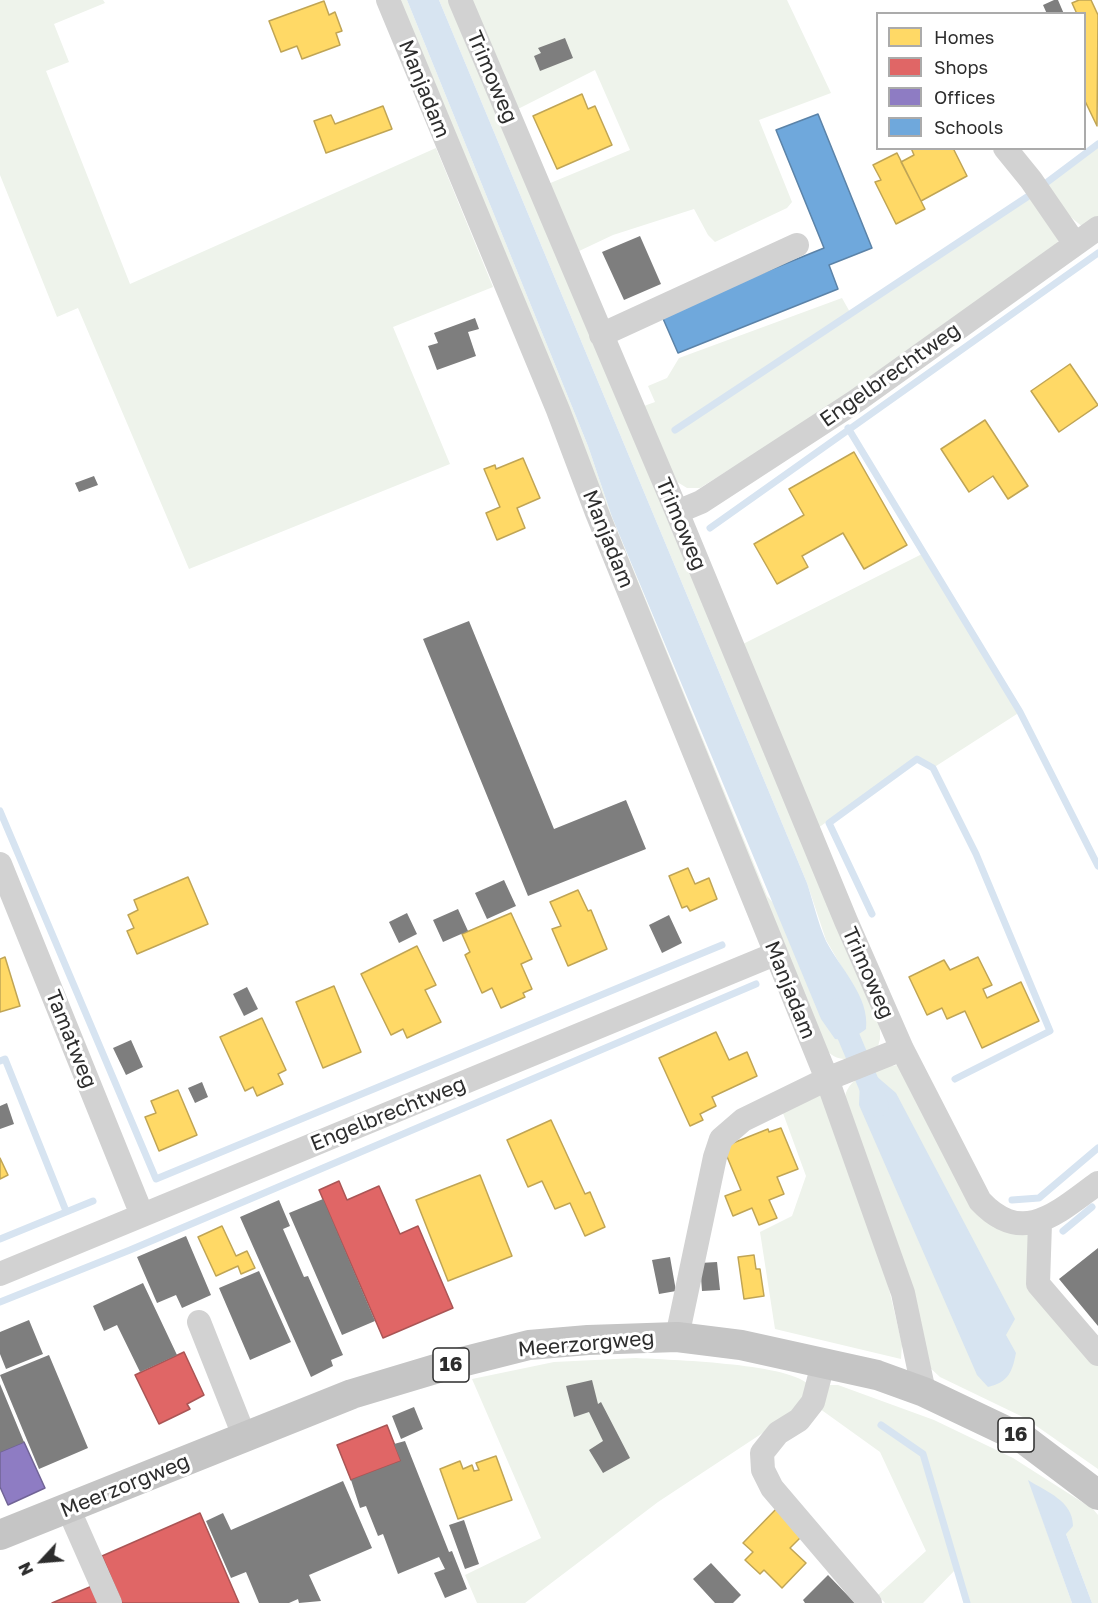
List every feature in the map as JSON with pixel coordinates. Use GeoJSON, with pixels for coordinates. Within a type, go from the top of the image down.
{"type":"FeatureCollection","features":[{"type":"Feature","properties":{"kind":"main road","name":"Meerzorgweg"},"geometry":{"type":"LineString","coordinates":[[2,1528],[68,1508],[352,1394],[442,1367],[529,1345],[588,1340],[677,1337],[741,1345],[878,1375],[924,1392],[1025,1440],[1098,1495]]}},
{"type":"Feature","properties":{"kind":"street","name":"Manjadam"},"geometry":{"type":"LineString","coordinates":[[388,0],[558,410],[597,513],[775,954],[833,1077],[903,1293],[924,1392]]}},
{"type":"Feature","properties":{"kind":"street","name":"Trimoweg"},"geometry":{"type":"LineString","coordinates":[[460,0],[676,512],[896,1051],[980,1201],[994,1216],[1012,1222],[1040,1222]]}},
{"type":"Feature","properties":{"kind":"street"},"geometry":{"type":"LineString","coordinates":[[1007,150],[1031,180],[1075,244]]}},
{"type":"Feature","properties":{"kind":"street","name":"Engelbrechtweg"},"geometry":{"type":"LineString","coordinates":[[676,512],[701,502],[856,401],[1098,228]]}},
{"type":"Feature","properties":{"kind":"street"},"geometry":{"type":"LineString","coordinates":[[601,335],[797,245]]}},
{"type":"Feature","properties":{"kind":"street","name":"Tamatweg"},"geometry":{"type":"LineString","coordinates":[[0,864],[142,1215]]}},
{"type":"Feature","properties":{"kind":"street","name":"Engelbrechtweg"},"geometry":{"type":"LineString","coordinates":[[0,1274],[775,954]]}},
{"type":"Feature","properties":{"kind":"street"},"geometry":{"type":"LineString","coordinates":[[677,1337],[721,1138],[743,1120],[833,1077],[896,1051]]}},
{"type":"Feature","properties":{"kind":"street"},"geometry":{"type":"LineString","coordinates":[[1098,1184],[1040,1222],[1038,1284],[1098,1354]]}},
{"type":"Feature","properties":{"kind":"street"},"geometry":{"type":"LineString","coordinates":[[199,1322],[245,1438]]}},
{"type":"Feature","properties":{"kind":"street"},"geometry":{"type":"LineString","coordinates":[[823,1364],[813,1402],[799,1420],[778,1432],[762,1453],[764,1470],[772,1488],[870,1603]]}},
{"type":"Feature","properties":{"kind":"street"},"geometry":{"type":"LineString","coordinates":[[68,1508],[110,1603]]}},
{"type":"Feature","properties":{"kind":"shaded area"},"geometry":{"type":"Polygon","coordinates":[[[0,0],[103,0],[105,3],[54,24],[69,62],[46,71],[130,284],[436,148],[493,287],[393,327],[450,464],[189,569],[78,308],[57,317],[0,175],[0,0]]]}},
{"type":"Feature","properties":{"kind":"shaded area"},"geometry":{"type":"Polygon","coordinates":[[[394,0],[407,0],[588,446],[612,517],[767,896],[861,1000],[826,940],[807,883],[439,0],[451,0],[880,1020],[880,1039],[877,1050],[854,1058],[841,1059],[829,1053],[823,1046],[394,0]]]}},
{"type":"Feature","properties":{"kind":"shaded area"},"geometry":{"type":"Polygon","coordinates":[[[468,0],[787,0],[831,93],[759,120],[792,202],[787,208],[715,242],[708,235],[694,209],[613,235],[577,252],[548,184],[630,150],[595,70],[514,111],[468,0]]]}},
{"type":"Feature","properties":{"kind":"shaded area"},"geometry":{"type":"Polygon","coordinates":[[[1098,144],[1098,218],[1084,228],[1067,214],[1046,183],[1098,144]]]}},
{"type":"Feature","properties":{"kind":"shaded area"},"geometry":{"type":"Polygon","coordinates":[[[1027,197],[1040,202],[1059,237],[1056,248],[864,385],[700,488],[687,488],[674,480],[644,406],[655,402],[648,386],[667,378],[679,358],[842,298],[851,314],[1027,197]]]}},
{"type":"Feature","properties":{"kind":"shaded area"},"geometry":{"type":"Polygon","coordinates":[[[924,553],[1020,712],[933,768],[916,759],[818,828],[741,645],[924,553]]]}},
{"type":"Feature","properties":{"kind":"shaded area"},"geometry":{"type":"Polygon","coordinates":[[[898,1065],[964,1184],[1032,1234],[1035,1288],[1098,1359],[1098,1469],[1025,1418],[940,1377],[928,1366],[845,1097],[852,1083],[858,1078],[873,1070],[898,1065]]]}},
{"type":"Feature","properties":{"kind":"shaded area"},"geometry":{"type":"Polygon","coordinates":[[[815,1087],[826,1099],[884,1268],[902,1344],[901,1359],[775,1329],[760,1232],[792,1216],[806,1176],[780,1105],[815,1087]]]}},
{"type":"Feature","properties":{"kind":"shaded area"},"geometry":{"type":"Polygon","coordinates":[[[636,1358],[752,1367],[776,1371],[808,1384],[796,1411],[658,1502],[525,1603],[477,1603],[465,1575],[541,1538],[472,1379],[554,1362],[636,1358]]]}},
{"type":"Feature","properties":{"kind":"shaded area"},"geometry":{"type":"Polygon","coordinates":[[[838,1385],[934,1420],[1013,1458],[1093,1509],[1098,1515],[1098,1603],[1092,1603],[1066,1534],[1029,1481],[1072,1603],[967,1603],[956,1569],[923,1603],[885,1603],[878,1595],[926,1551],[880,1452],[816,1406],[824,1388],[838,1385]]]}},
{"type":"Feature","properties":{"kind":"water"},"geometry":{"type":"Polygon","coordinates":[[[407,0],[439,0],[807,883],[826,941],[859,994],[866,1017],[866,1029],[855,1036],[835,1039],[821,1019],[612,517],[588,446],[407,0]]]}},
{"type":"Feature","properties":{"kind":"water"},"geometry":{"type":"Polygon","coordinates":[[[875,1075],[896,1093],[1015,1319],[1006,1335],[1016,1353],[1013,1366],[1008,1376],[995,1385],[988,1387],[977,1375],[859,1105],[860,1081],[875,1075]]]}},
{"type":"Feature","properties":{"kind":"water"},"geometry":{"type":"Polygon","coordinates":[[[1028,1480],[1058,1498],[1069,1510],[1073,1526],[1066,1534],[1092,1603],[1072,1603],[1028,1480]]]}},
{"type":"Feature","properties":{"kind":"building: Homes"},"geometry":{"type":"Polygon","coordinates":[[[1079,0],[1091,0],[1098,15],[1097,126],[1086,103],[1086,12],[1076,12],[1072,3],[1079,0]]]}},
{"type":"Feature","properties":{"kind":"building: Homes"},"geometry":{"type":"Polygon","coordinates":[[[324,1],[329,15],[335,12],[342,31],[336,33],[340,45],[302,59],[297,46],[281,52],[269,21],[324,1]]]}},
{"type":"Feature","properties":{"kind":"building: Homes"},"geometry":{"type":"Polygon","coordinates":[[[582,94],[588,109],[595,106],[612,145],[557,169],[533,116],[582,94]]]}},
{"type":"Feature","properties":{"kind":"building: Homes"},"geometry":{"type":"Polygon","coordinates":[[[383,106],[392,129],[326,153],[314,121],[331,115],[335,124],[383,106]]]}},
{"type":"Feature","properties":{"kind":"building: Homes"},"geometry":{"type":"Polygon","coordinates":[[[912,150],[954,150],[967,176],[921,201],[901,162],[914,155],[912,150]]]}},
{"type":"Feature","properties":{"kind":"building: Homes"},"geometry":{"type":"Polygon","coordinates":[[[897,153],[925,209],[896,224],[875,182],[881,180],[873,165],[897,153]]]}},
{"type":"Feature","properties":{"kind":"building: Homes"},"geometry":{"type":"Polygon","coordinates":[[[1070,364],[1098,405],[1059,432],[1031,391],[1070,364]]]}},
{"type":"Feature","properties":{"kind":"building: Homes"},"geometry":{"type":"Polygon","coordinates":[[[985,420],[1028,486],[1008,499],[993,476],[969,492],[941,449],[985,420]]]}},
{"type":"Feature","properties":{"kind":"building: Homes"},"geometry":{"type":"Polygon","coordinates":[[[854,452],[907,545],[864,569],[843,533],[802,556],[808,567],[777,584],[754,544],[804,515],[789,489],[854,452]]]}},
{"type":"Feature","properties":{"kind":"building: Homes"},"geometry":{"type":"Polygon","coordinates":[[[523,458],[540,498],[517,508],[525,528],[497,540],[486,513],[500,507],[484,469],[495,465],[496,469],[523,458]]]}},
{"type":"Feature","properties":{"kind":"building: Homes"},"geometry":{"type":"Polygon","coordinates":[[[688,868],[695,884],[709,878],[717,899],[690,911],[687,906],[682,908],[669,876],[688,868]]]}},
{"type":"Feature","properties":{"kind":"building: Homes"},"geometry":{"type":"Polygon","coordinates":[[[188,877],[208,924],[137,954],[127,931],[134,928],[128,915],[138,910],[134,900],[188,877]]]}},
{"type":"Feature","properties":{"kind":"building: Homes"},"geometry":{"type":"Polygon","coordinates":[[[578,890],[588,911],[591,910],[607,949],[568,966],[552,929],[561,926],[550,902],[578,890]]]}},
{"type":"Feature","properties":{"kind":"building: Homes"},"geometry":{"type":"Polygon","coordinates":[[[511,913],[532,959],[521,964],[532,989],[523,993],[525,997],[501,1008],[492,988],[482,993],[465,955],[470,952],[462,934],[511,913]]]}},
{"type":"Feature","properties":{"kind":"building: Homes"},"geometry":{"type":"Polygon","coordinates":[[[417,946],[436,985],[425,990],[441,1022],[407,1038],[403,1029],[391,1035],[361,974],[417,946]]]}},
{"type":"Feature","properties":{"kind":"building: Homes"},"geometry":{"type":"Polygon","coordinates":[[[5,957],[20,1006],[0,1012],[0,959],[5,957]]]}},
{"type":"Feature","properties":{"kind":"building: Homes"},"geometry":{"type":"Polygon","coordinates":[[[978,957],[992,985],[983,989],[987,998],[1021,982],[1039,1021],[982,1048],[965,1011],[947,1019],[942,1008],[927,1015],[909,977],[944,960],[950,970],[978,957]]]}},
{"type":"Feature","properties":{"kind":"building: Homes"},"geometry":{"type":"Polygon","coordinates":[[[334,986],[361,1052],[323,1068],[296,1002],[334,986]]]}},
{"type":"Feature","properties":{"kind":"building: Homes"},"geometry":{"type":"Polygon","coordinates":[[[262,1018],[286,1070],[278,1074],[283,1084],[257,1096],[253,1087],[245,1091],[220,1037],[262,1018]]]}},
{"type":"Feature","properties":{"kind":"building: Homes"},"geometry":{"type":"Polygon","coordinates":[[[716,1032],[729,1060],[747,1052],[757,1076],[712,1097],[716,1106],[700,1114],[703,1120],[690,1126],[659,1058],[716,1032]]]}},
{"type":"Feature","properties":{"kind":"building: Homes"},"geometry":{"type":"Polygon","coordinates":[[[178,1090],[197,1135],[159,1151],[145,1117],[156,1113],[151,1101],[178,1090]]]}},
{"type":"Feature","properties":{"kind":"building: Homes"},"geometry":{"type":"Polygon","coordinates":[[[551,1120],[585,1194],[590,1192],[605,1227],[585,1236],[570,1203],[555,1209],[542,1181],[528,1187],[507,1140],[551,1120]]]}},
{"type":"Feature","properties":{"kind":"building: Homes"},"geometry":{"type":"Polygon","coordinates":[[[781,1128],[798,1169],[777,1177],[784,1194],[769,1200],[777,1218],[759,1225],[752,1208],[733,1216],[725,1196],[741,1190],[723,1147],[768,1129],[769,1132],[781,1128]]]}},
{"type":"Feature","properties":{"kind":"building: Homes"},"geometry":{"type":"Polygon","coordinates":[[[0,1158],[8,1175],[0,1179],[0,1158]]]}},
{"type":"Feature","properties":{"kind":"building: Homes"},"geometry":{"type":"Polygon","coordinates":[[[480,1175],[512,1256],[448,1281],[416,1200],[480,1175]]]}},
{"type":"Feature","properties":{"kind":"building: Homes"},"geometry":{"type":"Polygon","coordinates":[[[222,1226],[236,1256],[247,1251],[255,1268],[241,1274],[238,1266],[216,1276],[198,1237],[222,1226]]]}},
{"type":"Feature","properties":{"kind":"building: Homes"},"geometry":{"type":"Polygon","coordinates":[[[754,1255],[756,1269],[760,1269],[764,1296],[744,1299],[738,1257],[754,1255]]]}},
{"type":"Feature","properties":{"kind":"building: Homes"},"geometry":{"type":"Polygon","coordinates":[[[496,1456],[512,1500],[458,1519],[440,1469],[460,1461],[463,1469],[472,1465],[474,1471],[479,1470],[476,1463],[496,1456]]]}},
{"type":"Feature","properties":{"kind":"building: Homes"},"geometry":{"type":"Polygon","coordinates":[[[779,1506],[806,1532],[790,1548],[806,1563],[782,1588],[764,1570],[760,1574],[745,1560],[753,1552],[743,1543],[779,1506]]]}},
{"type":"Feature","properties":{"kind":"building: Shops"},"geometry":{"type":"Polygon","coordinates":[[[339,1181],[347,1200],[379,1186],[400,1234],[418,1226],[453,1308],[383,1338],[319,1190],[339,1181]]]}},
{"type":"Feature","properties":{"kind":"building: Shops"},"geometry":{"type":"Polygon","coordinates":[[[184,1352],[204,1395],[187,1404],[190,1409],[159,1424],[135,1375],[184,1352]]]}},
{"type":"Feature","properties":{"kind":"building: Shops"},"geometry":{"type":"Polygon","coordinates":[[[387,1425],[401,1461],[351,1480],[337,1445],[387,1425]]]}},
{"type":"Feature","properties":{"kind":"building: Shops"},"geometry":{"type":"Polygon","coordinates":[[[200,1513],[239,1603],[122,1603],[102,1556],[200,1513]]]}},
{"type":"Feature","properties":{"kind":"building: Shops"},"geometry":{"type":"Polygon","coordinates":[[[92,1586],[99,1603],[52,1603],[92,1586]]]}},
{"type":"Feature","properties":{"kind":"building: Offices"},"geometry":{"type":"Polygon","coordinates":[[[24,1442],[45,1488],[8,1505],[0,1487],[0,1452],[24,1442]]]}},
{"type":"Feature","properties":{"kind":"building: Schools"},"geometry":{"type":"Polygon","coordinates":[[[818,114],[872,248],[829,265],[838,289],[678,353],[661,314],[824,248],[776,130],[818,114]]]}},
{"type":"Feature","properties":{"kind":"building: Other"},"geometry":{"type":"Polygon","coordinates":[[[1058,0],[1063,12],[1046,12],[1043,5],[1058,0]]]}},
{"type":"Feature","properties":{"kind":"building: Other"},"geometry":{"type":"Polygon","coordinates":[[[565,38],[573,58],[540,71],[534,56],[541,53],[538,48],[565,38]]]}},
{"type":"Feature","properties":{"kind":"building: Other"},"geometry":{"type":"Polygon","coordinates":[[[640,236],[661,284],[624,300],[602,252],[640,236]]]}},
{"type":"Feature","properties":{"kind":"building: Other"},"geometry":{"type":"Polygon","coordinates":[[[475,318],[479,329],[468,332],[476,356],[437,370],[428,346],[438,343],[434,333],[475,318]]]}},
{"type":"Feature","properties":{"kind":"building: Other"},"geometry":{"type":"Polygon","coordinates":[[[94,476],[98,485],[79,492],[75,483],[94,476]]]}},
{"type":"Feature","properties":{"kind":"building: Other"},"geometry":{"type":"Polygon","coordinates":[[[469,621],[554,829],[626,800],[646,849],[528,896],[423,639],[469,621]]]}},
{"type":"Feature","properties":{"kind":"building: Other"},"geometry":{"type":"Polygon","coordinates":[[[504,880],[516,906],[487,919],[475,893],[504,880]]]}},
{"type":"Feature","properties":{"kind":"building: Other"},"geometry":{"type":"Polygon","coordinates":[[[458,909],[468,931],[443,942],[433,920],[458,909]]]}},
{"type":"Feature","properties":{"kind":"building: Other"},"geometry":{"type":"Polygon","coordinates":[[[407,913],[417,934],[399,943],[389,922],[407,913]]]}},
{"type":"Feature","properties":{"kind":"building: Other"},"geometry":{"type":"Polygon","coordinates":[[[669,915],[682,943],[662,953],[649,925],[669,915]]]}},
{"type":"Feature","properties":{"kind":"building: Other"},"geometry":{"type":"Polygon","coordinates":[[[247,987],[258,1009],[244,1016],[233,994],[247,987]]]}},
{"type":"Feature","properties":{"kind":"building: Other"},"geometry":{"type":"Polygon","coordinates":[[[131,1040],[143,1067],[126,1075],[113,1048],[131,1040]]]}},
{"type":"Feature","properties":{"kind":"building: Other"},"geometry":{"type":"Polygon","coordinates":[[[202,1082],[208,1097],[195,1103],[188,1088],[202,1082]]]}},
{"type":"Feature","properties":{"kind":"building: Other"},"geometry":{"type":"Polygon","coordinates":[[[7,1103],[14,1124],[0,1129],[0,1106],[7,1103]]]}},
{"type":"Feature","properties":{"kind":"building: Other"},"geometry":{"type":"Polygon","coordinates":[[[323,1199],[375,1321],[342,1335],[289,1213],[323,1199]]]}},
{"type":"Feature","properties":{"kind":"building: Other"},"geometry":{"type":"Polygon","coordinates":[[[279,1200],[290,1226],[283,1229],[304,1277],[308,1276],[343,1355],[331,1360],[333,1366],[311,1377],[240,1217],[279,1200]]]}},
{"type":"Feature","properties":{"kind":"building: Other"},"geometry":{"type":"Polygon","coordinates":[[[186,1236],[211,1295],[182,1308],[176,1295],[157,1303],[137,1257],[186,1236]]]}},
{"type":"Feature","properties":{"kind":"building: Other"},"geometry":{"type":"Polygon","coordinates":[[[1098,1248],[1098,1326],[1059,1279],[1098,1248]]]}},
{"type":"Feature","properties":{"kind":"building: Other"},"geometry":{"type":"Polygon","coordinates":[[[670,1257],[676,1291],[659,1294],[652,1260],[670,1257]]]}},
{"type":"Feature","properties":{"kind":"building: Other"},"geometry":{"type":"Polygon","coordinates":[[[717,1262],[720,1290],[702,1291],[700,1263],[717,1262]]]}},
{"type":"Feature","properties":{"kind":"building: Other"},"geometry":{"type":"Polygon","coordinates":[[[259,1271],[291,1342],[250,1360],[219,1288],[259,1271]]]}},
{"type":"Feature","properties":{"kind":"building: Other"},"geometry":{"type":"Polygon","coordinates":[[[143,1283],[177,1355],[140,1372],[117,1325],[104,1331],[93,1306],[143,1283]]]}},
{"type":"Feature","properties":{"kind":"building: Other"},"geometry":{"type":"Polygon","coordinates":[[[29,1320],[43,1354],[6,1369],[0,1354],[0,1332],[29,1320]]]}},
{"type":"Feature","properties":{"kind":"building: Other"},"geometry":{"type":"Polygon","coordinates":[[[49,1355],[88,1448],[39,1469],[0,1375],[49,1355]]]}},
{"type":"Feature","properties":{"kind":"building: Other"},"geometry":{"type":"Polygon","coordinates":[[[592,1380],[598,1404],[601,1402],[630,1458],[603,1473],[589,1450],[603,1441],[589,1412],[574,1417],[566,1386],[592,1380]]]}},
{"type":"Feature","properties":{"kind":"building: Other"},"geometry":{"type":"Polygon","coordinates":[[[0,1384],[24,1442],[0,1452],[0,1384]]]}},
{"type":"Feature","properties":{"kind":"building: Other"},"geometry":{"type":"Polygon","coordinates":[[[414,1407],[423,1429],[401,1439],[392,1416],[414,1407]]]}},
{"type":"Feature","properties":{"kind":"building: Other"},"geometry":{"type":"Polygon","coordinates":[[[405,1441],[449,1552],[452,1551],[467,1589],[445,1598],[434,1573],[445,1569],[439,1557],[398,1574],[383,1534],[378,1536],[366,1506],[360,1508],[351,1480],[401,1461],[394,1444],[405,1441]]]}},
{"type":"Feature","properties":{"kind":"building: Other"},"geometry":{"type":"Polygon","coordinates":[[[343,1481],[372,1548],[309,1575],[321,1601],[299,1603],[298,1599],[289,1603],[259,1603],[246,1572],[231,1578],[206,1521],[223,1513],[231,1530],[343,1481]]]}},
{"type":"Feature","properties":{"kind":"building: Other"},"geometry":{"type":"Polygon","coordinates":[[[464,1520],[479,1564],[465,1569],[449,1525],[464,1520]]]}},
{"type":"Feature","properties":{"kind":"building: Other"},"geometry":{"type":"Polygon","coordinates":[[[711,1563],[741,1595],[733,1603],[715,1603],[693,1579],[711,1563]]]}},
{"type":"Feature","properties":{"kind":"building: Other"},"geometry":{"type":"Polygon","coordinates":[[[828,1575],[855,1603],[805,1603],[803,1600],[828,1575]]]}},
{"type":"Feature","properties":{"kind":"waterway"},"geometry":{"type":"LineString","coordinates":[[1046,183],[1098,144]]}},
{"type":"Feature","properties":{"kind":"waterway"},"geometry":{"type":"LineString","coordinates":[[675,430],[1027,197]]}},
{"type":"Feature","properties":{"kind":"waterway"},"geometry":{"type":"LineString","coordinates":[[710,528],[1098,253]]}},
{"type":"Feature","properties":{"kind":"waterway"},"geometry":{"type":"LineString","coordinates":[[848,428],[1020,712],[1098,866]]}},
{"type":"Feature","properties":{"kind":"waterway"},"geometry":{"type":"LineString","coordinates":[[872,914],[829,823],[917,759],[933,768],[976,854],[1050,1031],[955,1079]]}},
{"type":"Feature","properties":{"kind":"waterway"},"geometry":{"type":"LineString","coordinates":[[0,811],[156,1179],[722,945]]}},
{"type":"Feature","properties":{"kind":"waterway"},"geometry":{"type":"LineString","coordinates":[[0,1302],[130,1250],[756,984]]}},
{"type":"Feature","properties":{"kind":"waterway"},"geometry":{"type":"LineString","coordinates":[[837,1009],[878,1106]]}},
{"type":"Feature","properties":{"kind":"waterway"},"geometry":{"type":"LineString","coordinates":[[0,1061],[5,1059],[66,1211]]}},
{"type":"Feature","properties":{"kind":"waterway"},"geometry":{"type":"LineString","coordinates":[[1012,1200],[1039,1198],[1098,1148]]}},
{"type":"Feature","properties":{"kind":"waterway"},"geometry":{"type":"LineString","coordinates":[[0,1239],[93,1201]]}},
{"type":"Feature","properties":{"kind":"waterway"},"geometry":{"type":"LineString","coordinates":[[1063,1231],[1092,1207]]}},
{"type":"Feature","properties":{"kind":"waterway"},"geometry":{"type":"LineString","coordinates":[[881,1425],[923,1454],[967,1603]]}}]}
